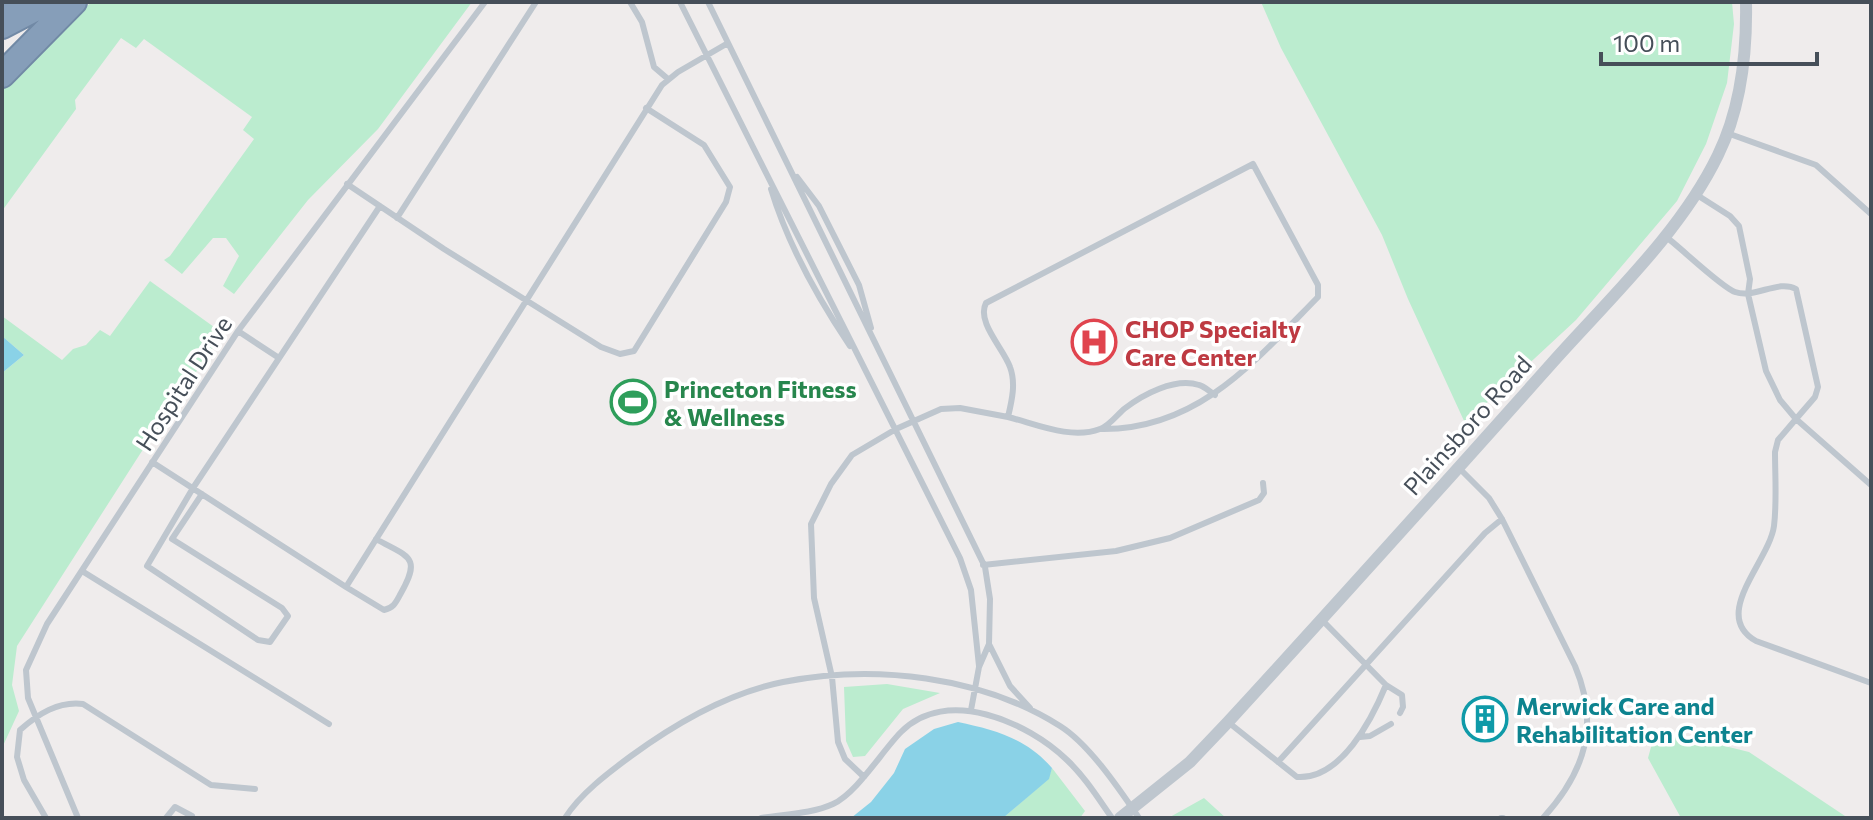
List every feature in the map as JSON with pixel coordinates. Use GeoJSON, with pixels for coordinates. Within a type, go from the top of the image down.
{"type":"FeatureCollection","features":[{"type":"Feature","properties":{"kind":"highway"},"geometry":{"type":"LineString","coordinates":[[2,7],[12,2]]}},
{"type":"Feature","properties":{"kind":"highway"},"geometry":{"type":"LineString","coordinates":[[2,26],[48,2]]}},
{"type":"Feature","properties":{"kind":"highway"},"geometry":{"type":"LineString","coordinates":[[2,75],[74,2]]}},
{"type":"Feature","properties":{"kind":"street","name":"Plainsboro Road"},"geometry":{"type":"LineString","coordinates":[[1120,818],[1136,813],[1228,722],[1459,468],[1665,236],[1697,195],[1727,133],[1741,83],[1746,2]]}},
{"type":"Feature","properties":{"kind":"lane","name":"Hospital Drive"},"geometry":{"type":"LineString","coordinates":[[78,818],[28,698],[26,670],[47,624],[238,331],[485,2]]}},
{"type":"Feature","properties":{"kind":"lane"},"geometry":{"type":"LineString","coordinates":[[397,218],[536,2]]}},
{"type":"Feature","properties":{"kind":"lane"},"geometry":{"type":"LineString","coordinates":[[630,2],[642,22],[654,67],[668,79]]}},
{"type":"Feature","properties":{"kind":"lane"},"geometry":{"type":"LineString","coordinates":[[680,2],[964,569],[971,590],[979,667]]}},
{"type":"Feature","properties":{"kind":"lane"},"geometry":{"type":"LineString","coordinates":[[708,2],[983,565],[990,599],[989,644],[979,667],[971,710]]}},
{"type":"Feature","properties":{"kind":"lane"},"geometry":{"type":"LineString","coordinates":[[346,587],[646,108],[668,79],[728,43]]}},
{"type":"Feature","properties":{"kind":"lane"},"geometry":{"type":"LineString","coordinates":[[347,184],[601,347],[620,354],[634,351],[726,202],[730,187],[704,145],[646,108]]}},
{"type":"Feature","properties":{"kind":"lane"},"geometry":{"type":"LineString","coordinates":[[1727,133],[1816,165],[1871,214]]}},
{"type":"Feature","properties":{"kind":"lane"},"geometry":{"type":"LineString","coordinates":[[786,162],[819,206],[859,285],[880,354]]}},
{"type":"Feature","properties":{"kind":"lane"},"geometry":{"type":"LineString","coordinates":[[864,777],[845,759],[838,742],[832,677],[814,598],[811,524],[831,484],[852,455],[896,429],[941,409],[960,408],[1073,433],[1129,429],[1181,413],[1215,395],[1249,369],[1318,297],[1318,285],[1253,164],[986,303],[983,309],[985,320],[1010,367],[1013,385],[1008,417]]}},
{"type":"Feature","properties":{"kind":"lane"},"geometry":{"type":"LineString","coordinates":[[1697,195],[1730,216],[1739,226],[1750,279],[1748,294],[1769,381],[1780,400],[1796,419],[1871,485]]}},
{"type":"Feature","properties":{"kind":"lane"},"geometry":{"type":"LineString","coordinates":[[202,494],[172,539],[282,608],[288,616],[270,642],[258,640],[147,566],[193,488],[380,206]]}},
{"type":"Feature","properties":{"kind":"lane"},"geometry":{"type":"LineString","coordinates":[[1665,236],[1732,291],[1748,294],[1787,286],[1794,287],[1798,292],[1818,387],[1815,397],[1778,440],[1775,452],[1774,528],[1739,603],[1738,622],[1756,641],[1871,683]]}},
{"type":"Feature","properties":{"kind":"lane"},"geometry":{"type":"LineString","coordinates":[[238,331],[279,358]]}},
{"type":"Feature","properties":{"kind":"lane"},"geometry":{"type":"LineString","coordinates":[[1102,429],[1127,407],[1153,391],[1180,383],[1199,385],[1215,395]]}},
{"type":"Feature","properties":{"kind":"lane"},"geometry":{"type":"LineString","coordinates":[[152,462],[384,610],[393,605],[413,573],[412,565],[403,554],[376,539]]}},
{"type":"Feature","properties":{"kind":"lane"},"geometry":{"type":"LineString","coordinates":[[1459,468],[1489,498],[1502,519],[1575,666],[1586,705],[1587,733],[1577,771],[1562,797],[1543,818]]}},
{"type":"Feature","properties":{"kind":"lane"},"geometry":{"type":"LineString","coordinates":[[983,565],[1116,551],[1170,538],[1259,500],[1264,493],[1263,483]]}},
{"type":"Feature","properties":{"kind":"lane"},"geometry":{"type":"LineString","coordinates":[[1278,762],[1485,533],[1502,519]]}},
{"type":"Feature","properties":{"kind":"lane"},"geometry":{"type":"LineString","coordinates":[[82,571],[329,724]]}},
{"type":"Feature","properties":{"kind":"lane"},"geometry":{"type":"LineString","coordinates":[[1322,620],[1386,685],[1402,695],[1400,713]]}},
{"type":"Feature","properties":{"kind":"lane"},"geometry":{"type":"LineString","coordinates":[[989,644],[1010,686],[1032,711]]}},
{"type":"Feature","properties":{"kind":"lane"},"geometry":{"type":"LineString","coordinates":[[565,818],[571,808],[617,767],[663,733],[712,706],[783,682],[870,673],[940,680],[1032,711],[1063,727],[1084,747],[1136,813]]}},
{"type":"Feature","properties":{"kind":"lane"},"geometry":{"type":"LineString","coordinates":[[1228,722],[1297,777],[1308,776],[1327,767],[1360,737],[1386,685]]}},
{"type":"Feature","properties":{"kind":"lane"},"geometry":{"type":"LineString","coordinates":[[46,818],[24,780],[17,757],[20,730],[35,717],[67,702],[83,704],[211,785],[255,789]]}},
{"type":"Feature","properties":{"kind":"lane"},"geometry":{"type":"LineString","coordinates":[[761,818],[806,812],[836,803],[864,777],[902,731],[922,717],[971,710],[1014,725],[1046,742],[1076,768],[1112,818]]}},
{"type":"Feature","properties":{"kind":"lane"},"geometry":{"type":"LineString","coordinates":[[1360,737],[1370,736],[1391,724]]}},
{"type":"Feature","properties":{"kind":"lane"},"geometry":{"type":"LineString","coordinates":[[166,818],[175,807],[192,816]]}},
{"type":"Feature","properties":{"kind":"green space"},"geometry":{"type":"Polygon","coordinates":[[[92,2],[472,2],[378,129],[308,200],[234,294],[223,286],[239,256],[226,238],[213,238],[182,274],[164,260],[170,256],[254,139],[243,130],[252,117],[144,39],[136,48],[121,38],[75,100],[76,109],[2,211],[2,90],[50,34],[92,2]]]}},
{"type":"Feature","properties":{"kind":"green space"},"geometry":{"type":"Polygon","coordinates":[[[1261,2],[1732,2],[1734,24],[1727,83],[1706,144],[1677,201],[1576,320],[1465,423],[1382,235],[1281,48],[1261,2]]]}},
{"type":"Feature","properties":{"kind":"green space"},"geometry":{"type":"Polygon","coordinates":[[[150,281],[214,327],[218,340],[140,454],[17,646],[12,685],[19,711],[2,748],[2,373],[24,355],[2,336],[2,316],[62,360],[73,349],[86,345],[100,330],[110,336],[150,281]]]}},
{"type":"Feature","properties":{"kind":"green space"},"geometry":{"type":"Polygon","coordinates":[[[887,684],[940,693],[903,709],[865,756],[853,757],[846,741],[844,687],[887,684]]]}},
{"type":"Feature","properties":{"kind":"green space"},"geometry":{"type":"Polygon","coordinates":[[[1656,729],[1749,752],[1848,818],[1681,818],[1648,758],[1656,729]]]}},
{"type":"Feature","properties":{"kind":"green space"},"geometry":{"type":"Polygon","coordinates":[[[1052,768],[1085,811],[1080,818],[1003,818],[1048,779],[1052,768]]]}},
{"type":"Feature","properties":{"kind":"green space"},"geometry":{"type":"Polygon","coordinates":[[[1204,798],[1226,818],[1169,818],[1170,817],[1204,798]]]}},
{"type":"Feature","properties":{"kind":"water"},"geometry":{"type":"Polygon","coordinates":[[[2,336],[24,355],[2,373],[2,336]]]}},
{"type":"Feature","properties":{"kind":"water"},"geometry":{"type":"Polygon","coordinates":[[[958,722],[1021,742],[1052,768],[1049,779],[1003,818],[851,818],[871,802],[894,773],[905,749],[934,729],[958,722]]]}},
{"type":"Feature","properties":{"kind":"place","name":"CHOP Specialty Care Center"},"geometry":{"type":"Point","coordinates":[1094,342]}},
{"type":"Feature","properties":{"kind":"place","name":"Princeton Fitness & Wellness"},"geometry":{"type":"Point","coordinates":[633,402]}},
{"type":"Feature","properties":{"kind":"place","name":"Merwick Care and Rehabilitation Center"},"geometry":{"type":"Point","coordinates":[1485,719]}}]}
